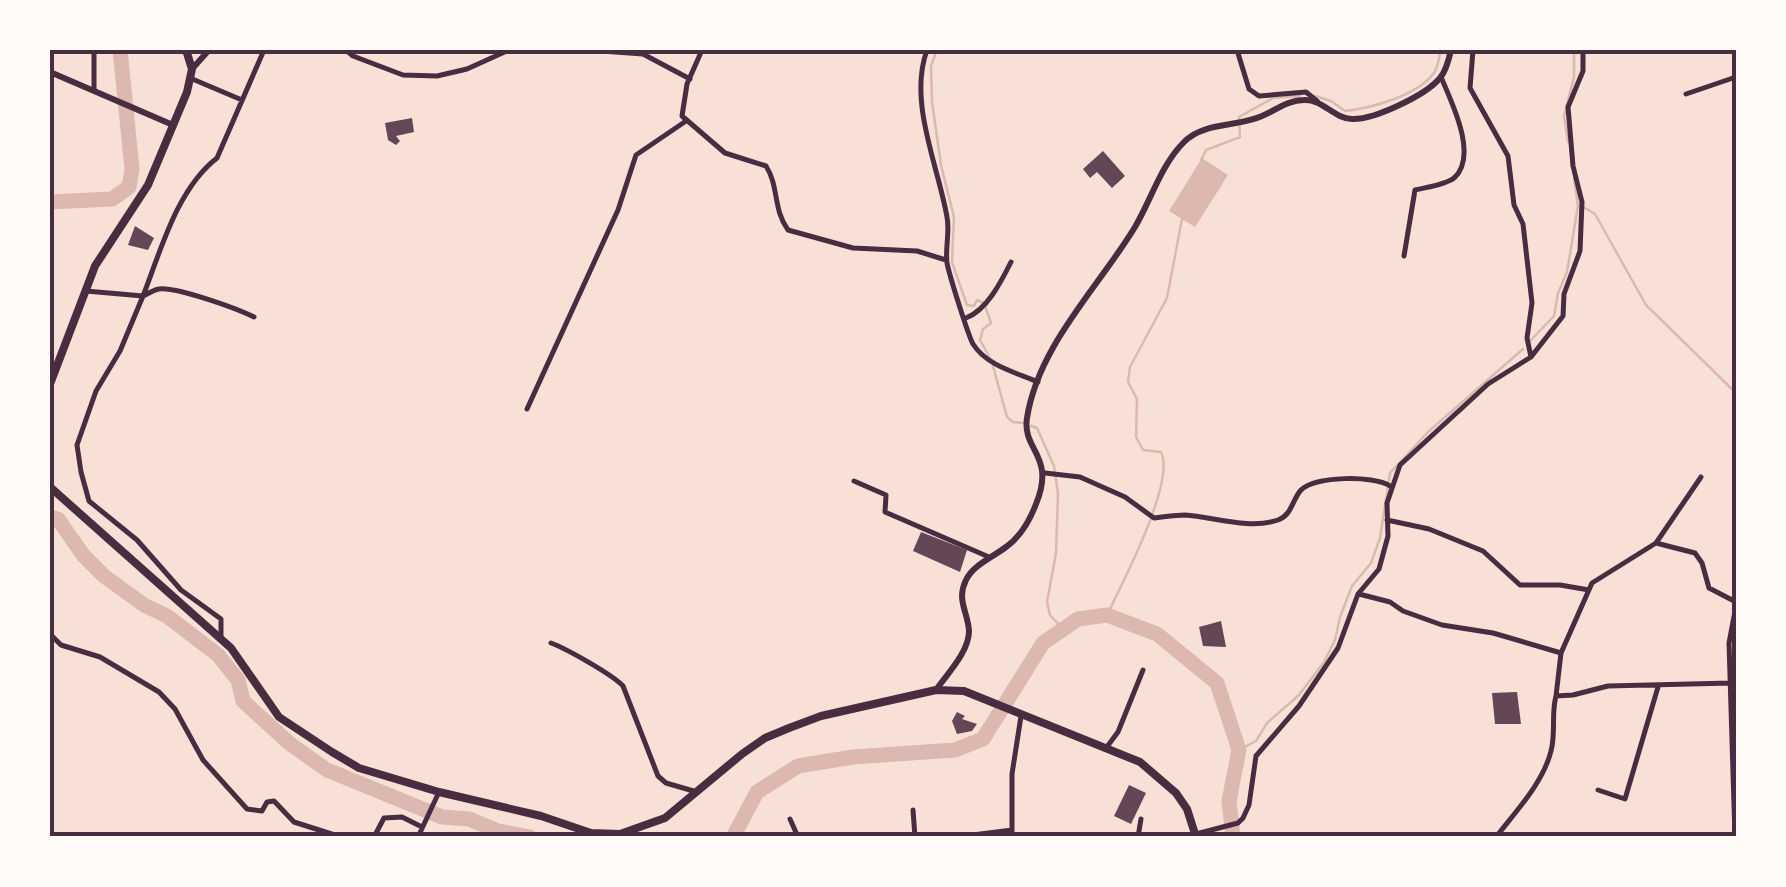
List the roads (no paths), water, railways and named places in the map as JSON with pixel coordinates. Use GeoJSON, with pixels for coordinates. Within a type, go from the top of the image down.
{"type":"FeatureCollection","features":[{"type":"Feature","properties":{"kind":"main road"},"geometry":{"type":"LineString","coordinates":[[186,50],[191,73]]}},
{"type":"Feature","properties":{"kind":"main road"},"geometry":{"type":"LineString","coordinates":[[50,384],[96,266],[148,186],[191,73],[208,50]]}},
{"type":"Feature","properties":{"kind":"main road"},"geometry":{"type":"LineString","coordinates":[[936,690],[970,634],[960,597],[967,577],[989,557],[1009,546],[1027,525],[1045,474],[1027,424],[1044,364],[1135,226],[1185,140],[1202,131],[1265,116],[1284,104],[1305,99],[1349,120],[1374,117],[1424,91],[1441,77],[1451,50]]}},
{"type":"Feature","properties":{"kind":"main road"},"geometry":{"type":"LineString","coordinates":[[50,72],[172,125]]}},
{"type":"Feature","properties":{"kind":"main road"},"geometry":{"type":"LineString","coordinates":[[50,487],[231,648],[279,717],[359,768],[607,835],[632,831],[665,818],[742,754],[789,728],[821,716],[936,690],[964,691],[1140,762],[1160,776],[1187,809],[1196,836]]}},
{"type":"Feature","properties":{"kind":"street"},"geometry":{"type":"LineString","coordinates":[[94,50],[94,93]]}},
{"type":"Feature","properties":{"kind":"street"},"geometry":{"type":"LineString","coordinates":[[221,639],[221,618],[181,590],[136,540],[88,501],[78,445],[96,391],[120,352],[178,208],[202,169],[217,158],[264,50]]}},
{"type":"Feature","properties":{"kind":"street"},"geometry":{"type":"LineString","coordinates":[[346,50],[352,56],[403,75],[437,76],[467,69],[510,50]]}},
{"type":"Feature","properties":{"kind":"street"},"geometry":{"type":"LineString","coordinates":[[587,50],[643,54],[690,78]]}},
{"type":"Feature","properties":{"kind":"street"},"geometry":{"type":"LineString","coordinates":[[702,50],[680,108],[686,121],[725,153],[766,166],[775,185],[778,214],[791,232],[853,248],[916,251],[946,260]]}},
{"type":"Feature","properties":{"kind":"street"},"geometry":{"type":"LineString","coordinates":[[927,50],[923,98],[938,185],[948,216],[946,260],[974,346],[993,364],[1038,382]]}},
{"type":"Feature","properties":{"kind":"street"},"geometry":{"type":"LineString","coordinates":[[1237,50],[1249,89],[1259,96],[1306,92],[1319,103]]}},
{"type":"Feature","properties":{"kind":"street"},"geometry":{"type":"LineString","coordinates":[[1473,50],[1469,83],[1508,156],[1514,205],[1524,224],[1532,303],[1527,338],[1531,357]]}},
{"type":"Feature","properties":{"kind":"street"},"geometry":{"type":"LineString","coordinates":[[1196,836],[1238,823],[1249,805],[1256,756],[1300,706],[1338,648],[1358,594],[1380,569],[1388,536],[1390,486],[1400,464],[1488,384],[1531,357],[1563,316],[1564,294],[1580,251],[1582,202],[1573,166],[1568,108],[1582,70],[1584,50]]}},
{"type":"Feature","properties":{"kind":"street"},"geometry":{"type":"LineString","coordinates":[[191,73],[244,100]]}},
{"type":"Feature","properties":{"kind":"street"},"geometry":{"type":"LineString","coordinates":[[1404,256],[1416,190],[1452,180],[1462,167],[1462,130],[1441,77]]}},
{"type":"Feature","properties":{"kind":"street"},"geometry":{"type":"LineString","coordinates":[[1686,94],[1736,78]]}},
{"type":"Feature","properties":{"kind":"street"},"geometry":{"type":"LineString","coordinates":[[527,409],[618,210],[636,155],[686,121]]}},
{"type":"Feature","properties":{"kind":"street"},"geometry":{"type":"LineString","coordinates":[[966,318],[1001,283],[1010,262]]}},
{"type":"Feature","properties":{"kind":"street"},"geometry":{"type":"LineString","coordinates":[[86,290],[143,296],[159,289],[225,305],[254,317]]}},
{"type":"Feature","properties":{"kind":"street"},"geometry":{"type":"LineString","coordinates":[[1045,474],[1080,477],[1125,497],[1154,518],[1182,515],[1244,522],[1277,520],[1287,515],[1295,497],[1310,483],[1357,478],[1390,486]]}},
{"type":"Feature","properties":{"kind":"street"},"geometry":{"type":"LineString","coordinates":[[1496,837],[1529,794],[1552,749],[1561,653],[1589,590],[1599,577],[1656,543],[1701,477]]}},
{"type":"Feature","properties":{"kind":"street"},"geometry":{"type":"LineString","coordinates":[[854,481],[886,495],[885,512],[989,557]]}},
{"type":"Feature","properties":{"kind":"street"},"geometry":{"type":"LineString","coordinates":[[1386,520],[1429,529],[1482,551],[1520,585],[1589,590]]}},
{"type":"Feature","properties":{"kind":"street"},"geometry":{"type":"LineString","coordinates":[[1656,543],[1695,553],[1702,563],[1708,588],[1736,604],[1729,642],[1735,837]]}},
{"type":"Feature","properties":{"kind":"street"},"geometry":{"type":"LineString","coordinates":[[1358,594],[1390,602],[1442,625],[1493,633],[1561,653]]}},
{"type":"Feature","properties":{"kind":"street"},"geometry":{"type":"LineString","coordinates":[[50,634],[61,645],[100,657],[159,692],[175,710],[203,760],[248,809],[262,812],[267,802],[274,801],[294,822],[341,837]]}},
{"type":"Feature","properties":{"kind":"street"},"geometry":{"type":"LineString","coordinates":[[551,643],[571,650],[623,686],[658,776],[666,783],[697,792]]}},
{"type":"Feature","properties":{"kind":"street"},"geometry":{"type":"LineString","coordinates":[[1106,748],[1118,732],[1143,670]]}},
{"type":"Feature","properties":{"kind":"street"},"geometry":{"type":"LineString","coordinates":[[1556,696],[1573,696],[1608,686],[1732,683]]}},
{"type":"Feature","properties":{"kind":"street"},"geometry":{"type":"LineString","coordinates":[[1598,790],[1625,799],[1658,686]]}},
{"type":"Feature","properties":{"kind":"street"},"geometry":{"type":"LineString","coordinates":[[957,837],[1012,834],[1012,774],[1022,713]]}},
{"type":"Feature","properties":{"kind":"street"},"geometry":{"type":"LineString","coordinates":[[418,837],[439,792]]}},
{"type":"Feature","properties":{"kind":"street"},"geometry":{"type":"LineString","coordinates":[[912,810],[915,837]]}},
{"type":"Feature","properties":{"kind":"street"},"geometry":{"type":"LineString","coordinates":[[374,837],[384,818],[402,816],[422,827]]}},
{"type":"Feature","properties":{"kind":"street"},"geometry":{"type":"LineString","coordinates":[[790,819],[798,837]]}},
{"type":"Feature","properties":{"kind":"street"},"geometry":{"type":"LineString","coordinates":[[1138,837],[1140,820]]}},
{"type":"Feature","properties":{"kind":"waterway"},"geometry":{"type":"LineString","coordinates":[[50,202],[112,199],[129,187],[132,169],[120,50]]}},
{"type":"Feature","properties":{"kind":"waterway"},"geometry":{"type":"LineString","coordinates":[[937,50],[931,66],[932,102],[954,217],[952,262],[967,305],[974,306],[977,300],[984,303],[991,323],[983,329],[980,340],[990,358]]}},
{"type":"Feature","properties":{"kind":"waterway"},"geometry":{"type":"LineString","coordinates":[[1315,96],[1345,111],[1393,100],[1426,81],[1435,71],[1441,50]]}},
{"type":"Feature","properties":{"kind":"waterway"},"geometry":{"type":"LineString","coordinates":[[1568,142],[1564,116],[1574,77],[1574,50]]}},
{"type":"Feature","properties":{"kind":"waterway"},"geometry":{"type":"LineString","coordinates":[[1201,160],[1206,150],[1240,137],[1239,117],[1273,98],[1300,96]]}},
{"type":"Feature","properties":{"kind":"waterway"},"geometry":{"type":"LineString","coordinates":[[1530,341],[1554,316],[1567,272],[1578,206],[1574,179]]}},
{"type":"Feature","properties":{"kind":"waterway"},"geometry":{"type":"LineString","coordinates":[[1585,208],[1595,214],[1646,305],[1736,393]]}},
{"type":"Feature","properties":{"kind":"waterway"},"geometry":{"type":"LineString","coordinates":[[1107,615],[1145,533],[1161,485],[1161,452],[1143,450],[1136,437],[1137,399],[1128,382],[1130,367],[1167,298],[1182,219]]}},
{"type":"Feature","properties":{"kind":"waterway"},"geometry":{"type":"LineString","coordinates":[[1239,750],[1256,741],[1267,723],[1299,695],[1324,662],[1352,586],[1371,563],[1380,538],[1390,473],[1428,432],[1523,349]]}},
{"type":"Feature","properties":{"kind":"waterway"},"geometry":{"type":"LineString","coordinates":[[993,366],[1007,417],[1024,423]]}},
{"type":"Feature","properties":{"kind":"waterway"},"geometry":{"type":"LineString","coordinates":[[1031,426],[1037,428],[1054,466],[1058,493],[1056,553],[1047,602],[1050,615],[1063,629]]}},
{"type":"Feature","properties":{"kind":"waterway"},"geometry":{"type":"LineString","coordinates":[[50,517],[58,519],[83,555],[104,576],[144,605],[167,616],[218,655],[238,680],[243,701],[289,743],[327,770],[442,817],[469,819],[498,831],[530,837]]}},
{"type":"Feature","properties":{"kind":"waterway"},"geometry":{"type":"LineString","coordinates":[[733,837],[757,792],[798,766],[853,757],[955,750],[983,739],[1043,643],[1078,619],[1107,615],[1157,634],[1217,683],[1239,750],[1229,801],[1233,837]]}}]}
